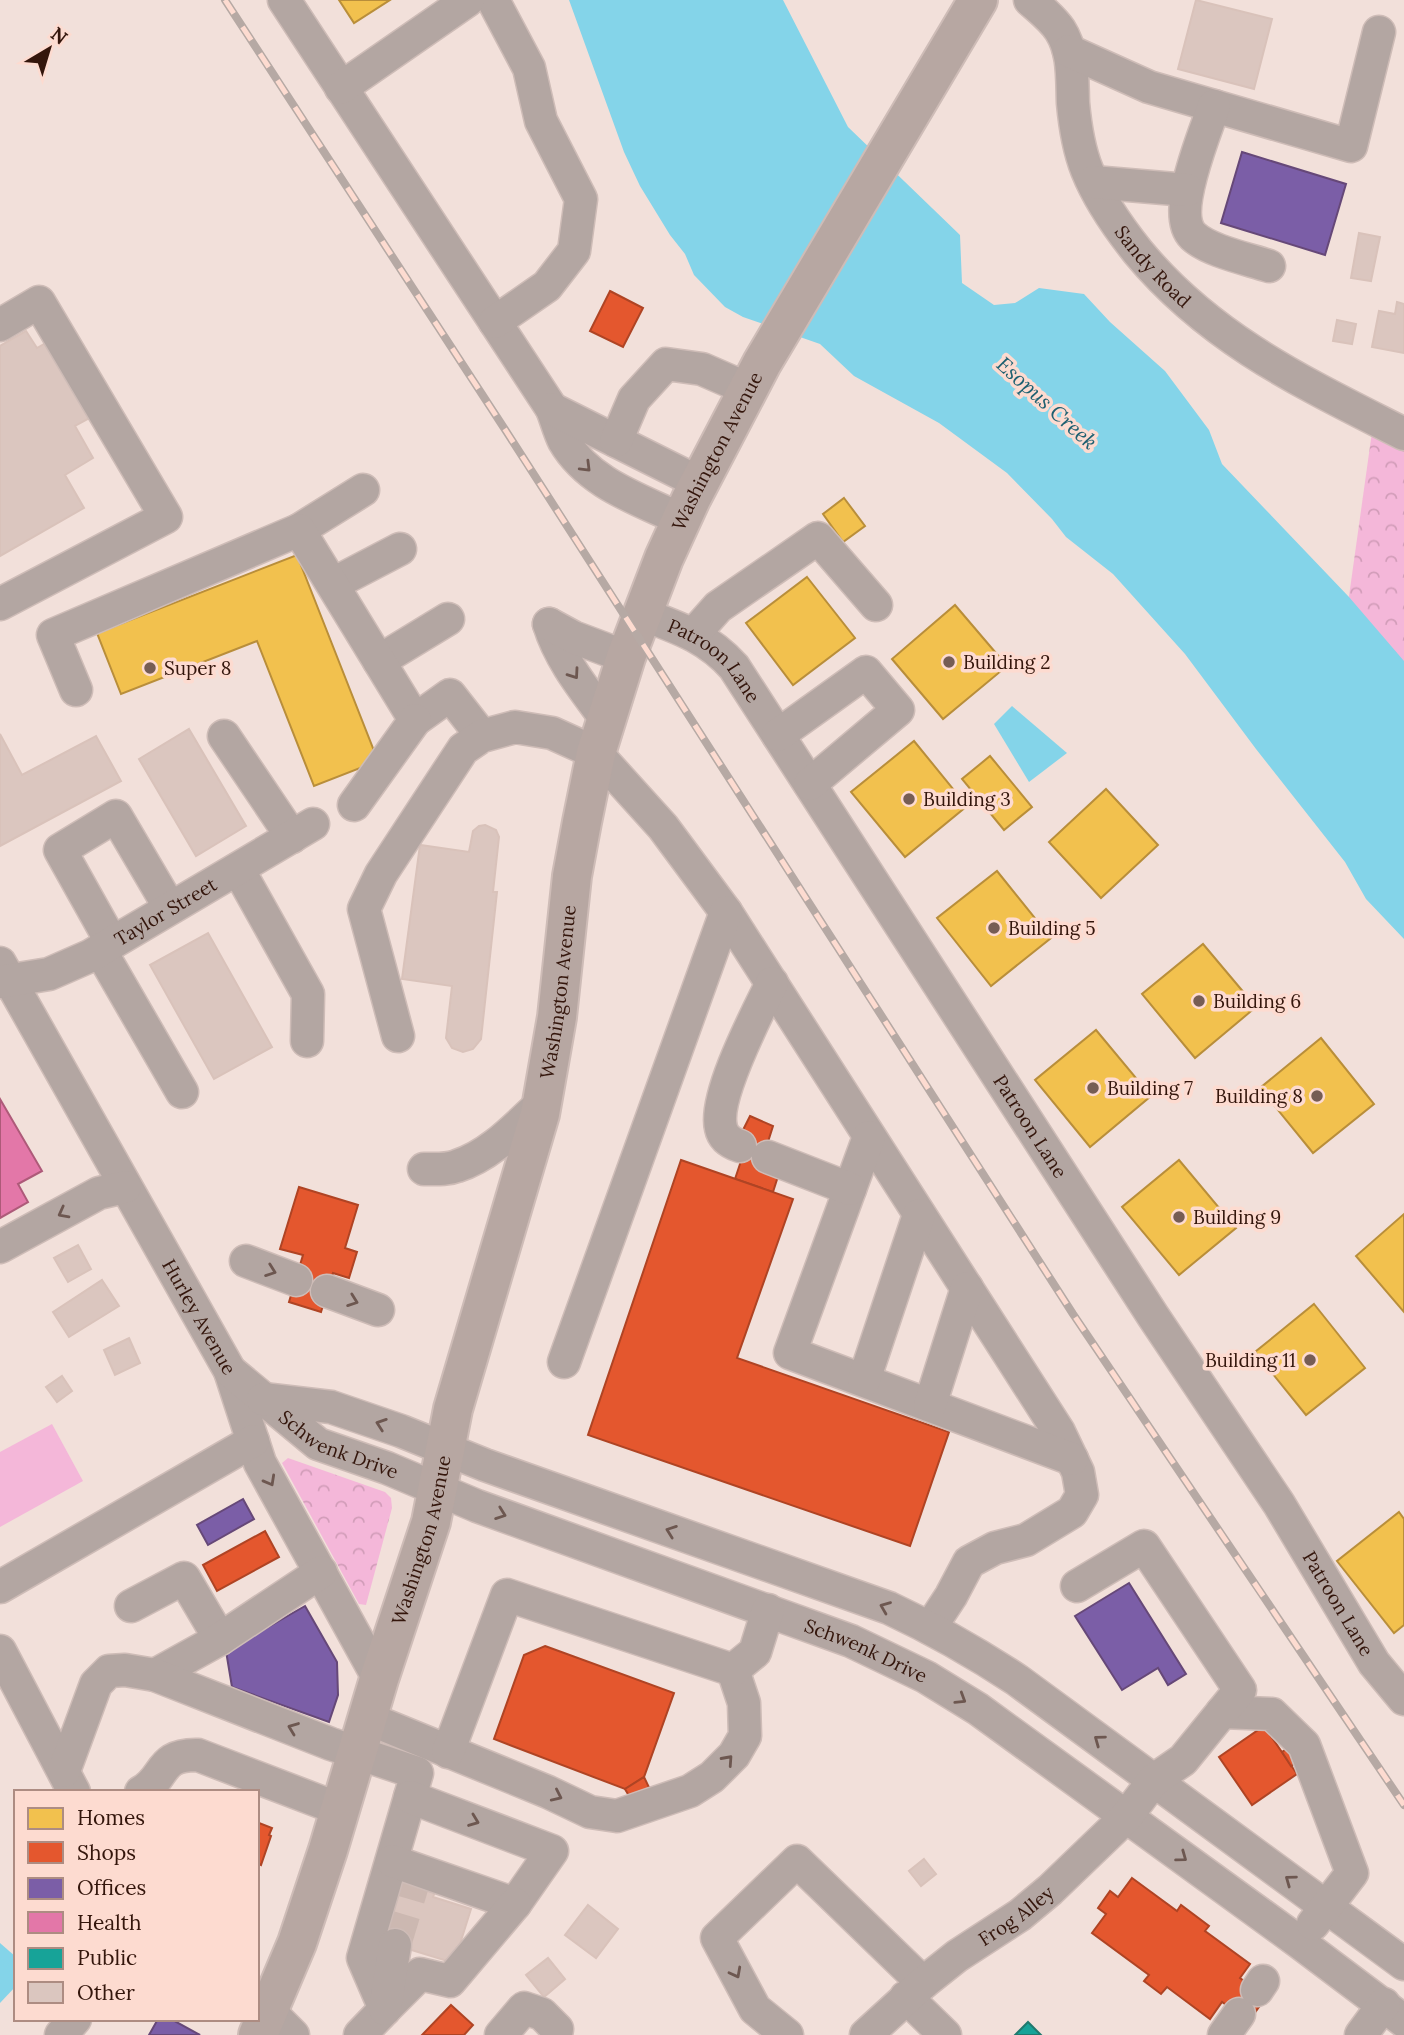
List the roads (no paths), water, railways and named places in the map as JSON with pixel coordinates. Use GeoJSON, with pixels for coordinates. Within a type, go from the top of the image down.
{"type":"FeatureCollection","features":[{"type":"Feature","properties":{"kind":"main road","name":"Washington Avenue"},"geometry":{"type":"LineString","coordinates":[[269,2020],[328,1850],[379,1679],[431,1522],[453,1409],[527,1163],[542,1103],[556,1017],[572,876],[601,736],[626,657],[682,520],[756,376],[978,0]]}},
{"type":"Feature","properties":{"kind":"street"},"geometry":{"type":"LineString","coordinates":[[284,0],[552,409],[563,440],[599,480],[682,520]]}},
{"type":"Feature","properties":{"kind":"street"},"geometry":{"type":"LineString","coordinates":[[307,0],[321,57]]}},
{"type":"Feature","properties":{"kind":"street"},"geometry":{"type":"LineString","coordinates":[[341,88],[468,0]]}},
{"type":"Feature","properties":{"kind":"street"},"geometry":{"type":"LineString","coordinates":[[493,0],[529,68],[541,121],[581,199],[574,251],[547,286],[495,322]]}},
{"type":"Feature","properties":{"kind":"street","name":"Sandy Road"},"geometry":{"type":"LineString","coordinates":[[1030,0],[1061,31],[1069,51],[1078,138],[1087,170],[1103,203],[1153,270],[1219,331],[1296,379],[1404,434]]}},
{"type":"Feature","properties":{"kind":"street"},"geometry":{"type":"LineString","coordinates":[[1069,51],[1149,87],[1351,146],[1379,32]]}},
{"type":"Feature","properties":{"kind":"street"},"geometry":{"type":"LineString","coordinates":[[1214,106],[1187,190],[1185,219],[1192,235],[1207,244],[1269,266]]}},
{"type":"Feature","properties":{"kind":"street"},"geometry":{"type":"LineString","coordinates":[[1093,182],[1187,190]]}},
{"type":"Feature","properties":{"kind":"street"},"geometry":{"type":"LineString","coordinates":[[0,325],[39,302],[166,517],[0,604]]}},
{"type":"Feature","properties":{"kind":"street"},"geometry":{"type":"LineString","coordinates":[[616,441],[634,399],[666,364],[756,376]]}},
{"type":"Feature","properties":{"kind":"street"},"geometry":{"type":"LineString","coordinates":[[552,409],[700,483]]}},
{"type":"Feature","properties":{"kind":"street"},"geometry":{"type":"LineString","coordinates":[[76,690],[53,635],[299,530],[363,490]]}},
{"type":"Feature","properties":{"kind":"street"},"geometry":{"type":"LineString","coordinates":[[299,530],[415,720]]}},
{"type":"Feature","properties":{"kind":"street"},"geometry":{"type":"LineString","coordinates":[[694,635],[718,607],[818,538],[876,605]]}},
{"type":"Feature","properties":{"kind":"street"},"geometry":{"type":"LineString","coordinates":[[333,584],[400,549]]}},
{"type":"Feature","properties":{"kind":"street","name":"Patroon Lane"},"geometry":{"type":"LineString","coordinates":[[642,614],[694,635],[720,651],[734,667],[1146,1305],[1279,1504],[1374,1664],[1398,1680]]}},
{"type":"Feature","properties":{"kind":"street"},"geometry":{"type":"LineString","coordinates":[[379,661],[448,619]]}},
{"type":"Feature","properties":{"kind":"street"},"geometry":{"type":"LineString","coordinates":[[626,657],[573,637],[549,624],[601,736],[663,827],[726,912],[1059,1432],[1078,1472],[1082,1495],[1072,1512],[1026,1540],[995,1548],[969,1562],[951,1597],[930,1628]]}},
{"type":"Feature","properties":{"kind":"street"},"geometry":{"type":"LineString","coordinates":[[778,735],[866,672],[898,710],[810,784]]}},
{"type":"Feature","properties":{"kind":"street"},"geometry":{"type":"LineString","coordinates":[[354,805],[415,720],[450,695],[482,736]]}},
{"type":"Feature","properties":{"kind":"street"},"geometry":{"type":"LineString","coordinates":[[398,1036],[364,909],[381,874],[463,748],[482,736],[515,727],[552,733],[601,736]]}},
{"type":"Feature","properties":{"kind":"street","name":"Taylor Street"},"geometry":{"type":"LineString","coordinates":[[3,975],[48,974],[106,946],[302,831],[224,736]]}},
{"type":"Feature","properties":{"kind":"street"},"geometry":{"type":"LineString","coordinates":[[170,908],[116,816],[60,850],[182,1093]]}},
{"type":"Feature","properties":{"kind":"street"},"geometry":{"type":"LineString","coordinates":[[238,869],[309,994],[307,1041]]}},
{"type":"Feature","properties":{"kind":"street"},"geometry":{"type":"LineString","coordinates":[[564,1362],[726,912]]}},
{"type":"Feature","properties":{"kind":"street","name":"Hurley Avenue"},"geometry":{"type":"LineString","coordinates":[[3,975],[230,1371],[260,1463],[379,1679]]}},
{"type":"Feature","properties":{"kind":"street"},"geometry":{"type":"LineString","coordinates":[[772,983],[745,1040],[725,1093],[720,1114],[721,1130],[729,1142],[850,1189]]}},
{"type":"Feature","properties":{"kind":"street"},"geometry":{"type":"LineString","coordinates":[[424,1169],[455,1167],[475,1158],[498,1144],[542,1103]]}},
{"type":"Feature","properties":{"kind":"street"},"geometry":{"type":"LineString","coordinates":[[869,1137],[790,1353],[1072,1459]]}},
{"type":"Feature","properties":{"kind":"street"},"geometry":{"type":"LineString","coordinates":[[0,1247],[99,1194],[125,1187]]}},
{"type":"Feature","properties":{"kind":"street"},"geometry":{"type":"LineString","coordinates":[[864,1380],[919,1215]]}},
{"type":"Feature","properties":{"kind":"street"},"geometry":{"type":"LineString","coordinates":[[246,1261],[296,1280]]}},
{"type":"Feature","properties":{"kind":"street"},"geometry":{"type":"LineString","coordinates":[[930,1405],[967,1288]]}},
{"type":"Feature","properties":{"kind":"street"},"geometry":{"type":"LineString","coordinates":[[327,1291],[379,1310]]}},
{"type":"Feature","properties":{"kind":"street","name":"Schwenk Drive"},"geometry":{"type":"LineString","coordinates":[[230,1371],[318,1444],[477,1506],[768,1610],[887,1657],[926,1677],[978,1709],[1394,2013]]}},
{"type":"Feature","properties":{"kind":"street","name":"Schwenk Drive"},"geometry":{"type":"LineString","coordinates":[[263,1399],[331,1407],[446,1448],[485,1465],[889,1608],[930,1628],[972,1650],[1017,1680],[1404,1964]]}},
{"type":"Feature","properties":{"kind":"street"},"geometry":{"type":"LineString","coordinates":[[0,1587],[253,1441]]}},
{"type":"Feature","properties":{"kind":"street","name":"Frog Alley"},"geometry":{"type":"LineString","coordinates":[[866,2035],[957,1956],[1020,1915],[1050,1890],[1126,1817],[1154,1780],[1183,1760],[1240,1690],[1144,1546],[1077,1586]]}},
{"type":"Feature","properties":{"kind":"street"},"geometry":{"type":"LineString","coordinates":[[155,1675],[220,1639],[321,1572]]}},
{"type":"Feature","properties":{"kind":"street"},"geometry":{"type":"LineString","coordinates":[[131,1606],[184,1578],[220,1639]]}},
{"type":"Feature","properties":{"kind":"street"},"geometry":{"type":"LineString","coordinates":[[386,2009],[363,1958],[407,1872],[414,1785],[437,1747],[507,1595],[733,1670]]}},
{"type":"Feature","properties":{"kind":"street"},"geometry":{"type":"LineString","coordinates":[[733,1670],[755,1652],[768,1610]]}},
{"type":"Feature","properties":{"kind":"street"},"geometry":{"type":"LineString","coordinates":[[0,1651],[69,1781]]}},
{"type":"Feature","properties":{"kind":"street"},"geometry":{"type":"LineString","coordinates":[[69,1781],[96,1684],[109,1671],[125,1670],[155,1675],[362,1735],[437,1747],[590,1812],[617,1816],[690,1791],[712,1777],[734,1755],[745,1735],[744,1703],[733,1670]]}},
{"type":"Feature","properties":{"kind":"street"},"geometry":{"type":"LineString","coordinates":[[1222,1712],[1272,1714],[1304,1745],[1352,1873],[1299,1942]]}},
{"type":"Feature","properties":{"kind":"street"},"geometry":{"type":"LineString","coordinates":[[360,2035],[420,1974],[450,1981],[515,1904],[552,1851],[414,1785],[362,1735]]}},
{"type":"Feature","properties":{"kind":"street"},"geometry":{"type":"LineString","coordinates":[[144,1790],[172,1759],[198,1755],[339,1809]]}},
{"type":"Feature","properties":{"kind":"street"},"geometry":{"type":"LineString","coordinates":[[788,2035],[755,2008],[717,1938],[797,1861],[915,1990],[945,2035]]}},
{"type":"Feature","properties":{"kind":"street"},"geometry":{"type":"LineString","coordinates":[[407,1872],[515,1904]]}},
{"type":"Feature","properties":{"kind":"street"},"geometry":{"type":"LineString","coordinates":[[386,2009],[395,1945]]}},
{"type":"Feature","properties":{"kind":"street"},"geometry":{"type":"LineString","coordinates":[[500,2035],[524,2008],[542,2014],[557,2029],[556,2035]]}},
{"type":"Feature","properties":{"kind":"street"},"geometry":{"type":"LineString","coordinates":[[1361,2035],[1394,2013]]}},
{"type":"Feature","properties":{"kind":"street"},"geometry":{"type":"LineString","coordinates":[[61,2035],[73,2021]]}},
{"type":"Feature","properties":{"kind":"water","name":"Esopus Creek"},"geometry":{"type":"Polygon","coordinates":[[[569,0],[783,0],[848,127],[960,235],[962,283],[994,305],[1015,303],[1039,288],[1084,294],[1110,322],[1165,371],[1209,430],[1222,464],[1349,597],[1404,661],[1404,939],[1366,899],[1345,862],[1185,654],[1113,574],[1066,537],[1007,473],[939,423],[854,376],[820,344],[743,317],[725,307],[694,275],[685,254],[640,186],[624,152],[569,0]]]}},
{"type":"Feature","properties":{"kind":"water"},"geometry":{"type":"Polygon","coordinates":[[[1012,706],[1067,753],[1029,782],[994,724],[1012,706]]]}},
{"type":"Feature","properties":{"kind":"water"},"geometry":{"type":"Polygon","coordinates":[[[0,1943],[14,1955],[14,1988],[0,2003],[0,1943]]]}},
{"type":"Feature","properties":{"kind":"tunnel"},"geometry":{"type":"LineString","coordinates":[[395,1945],[413,1885]]}},
{"type":"Feature","properties":{"kind":"railway"},"geometry":{"type":"LineString","coordinates":[[225,0],[506,431],[1073,1314],[1404,1805]]}},
{"type":"Feature","properties":{"kind":"place","name":"Building 2"},"geometry":{"type":"Point","coordinates":[949,662]}},
{"type":"Feature","properties":{"kind":"place","name":"Super 8"},"geometry":{"type":"Point","coordinates":[150,668]}},
{"type":"Feature","properties":{"kind":"place","name":"Building 3"},"geometry":{"type":"Point","coordinates":[909,799]}},
{"type":"Feature","properties":{"kind":"place","name":"Building 5"},"geometry":{"type":"Point","coordinates":[994,928]}},
{"type":"Feature","properties":{"kind":"place","name":"Building 6"},"geometry":{"type":"Point","coordinates":[1199,1001]}},
{"type":"Feature","properties":{"kind":"place","name":"Building 7"},"geometry":{"type":"Point","coordinates":[1093,1088]}},
{"type":"Feature","properties":{"kind":"place","name":"Building 8"},"geometry":{"type":"Point","coordinates":[1317,1096]}},
{"type":"Feature","properties":{"kind":"place","name":"Building 9"},"geometry":{"type":"Point","coordinates":[1179,1217]}},
{"type":"Feature","properties":{"kind":"place","name":"Building 11"},"geometry":{"type":"Point","coordinates":[1310,1360]}}]}
